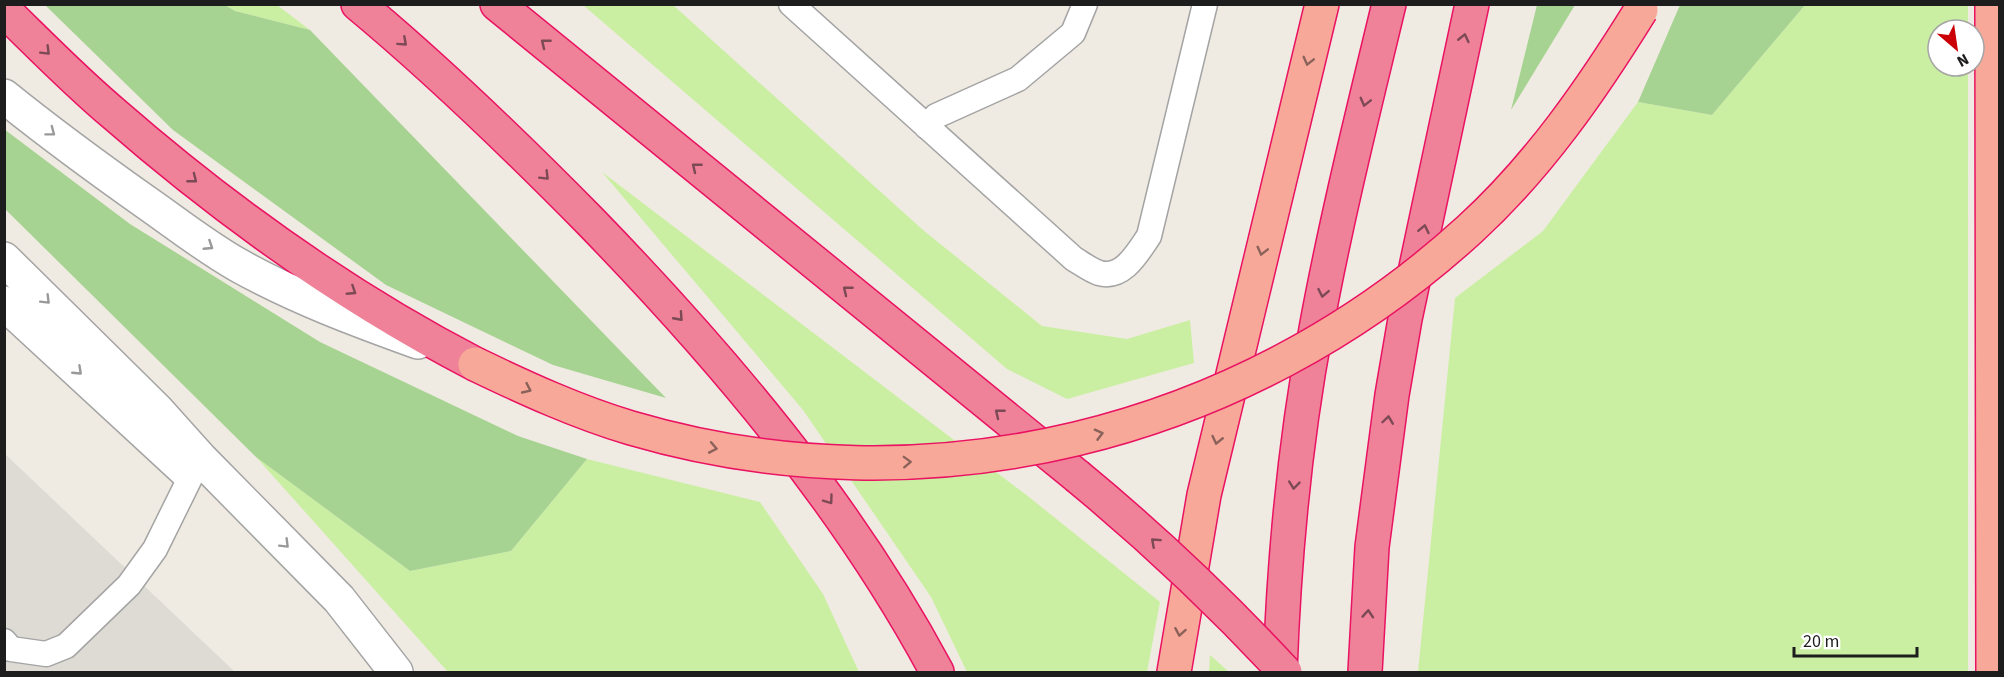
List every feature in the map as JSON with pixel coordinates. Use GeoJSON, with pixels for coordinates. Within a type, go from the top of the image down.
{"type":"FeatureCollection","features":[{"type":"Feature","properties":{"kind":"highway"},"geometry":{"type":"LineString","coordinates":[[358,4],[453,87],[531,161],[643,277],[730,375],[809,473],[844,521],[890,592],[937,672]]}},
{"type":"Feature","properties":{"kind":"highway"},"geometry":{"type":"LineString","coordinates":[[497,4],[1077,476],[1183,567],[1285,672]]}},
{"type":"Feature","properties":{"kind":"highway"},"geometry":{"type":"LineString","coordinates":[[1174,672],[1204,495],[1322,4]]}},
{"type":"Feature","properties":{"kind":"highway"},"geometry":{"type":"LineString","coordinates":[[1280,672],[1294,488],[1303,410],[1316,330],[1389,4]]}},
{"type":"Feature","properties":{"kind":"highway"},"geometry":{"type":"LineString","coordinates":[[1365,672],[1372,547],[1392,395],[1405,319],[1472,4]]}},
{"type":"Feature","properties":{"kind":"highway"},"geometry":{"type":"LineString","coordinates":[[1992,4],[1997,346],[1993,672]]}},
{"type":"Feature","properties":{"kind":"highway"},"geometry":{"type":"LineString","coordinates":[[4,10],[111,112],[233,211],[389,315],[474,364],[563,404],[631,428],[706,446],[778,458],[852,463],[968,458],[1041,448],[1117,429],[1220,391],[1289,357],[1355,318],[1416,274],[1472,227],[1524,173],[1573,112],[1643,7]]}},
{"type":"Feature","properties":{"kind":"street"},"geometry":{"type":"LineString","coordinates":[[4,96],[130,191],[237,264],[274,284],[345,315],[474,364]]}},
{"type":"Feature","properties":{"kind":"street"},"geometry":{"type":"LineString","coordinates":[[4,259],[157,410],[201,459],[339,598],[396,672]]}},
{"type":"Feature","properties":{"kind":"street"},"geometry":{"type":"LineString","coordinates":[[4,303],[191,476],[323,615],[386,672]]}},
{"type":"Feature","properties":{"kind":"lane"},"geometry":{"type":"LineString","coordinates":[[791,4],[1074,259],[1100,273],[1116,272],[1133,261],[1149,236],[1205,4]]}},
{"type":"Feature","properties":{"kind":"lane"},"geometry":{"type":"LineString","coordinates":[[927,127],[936,116],[1018,79],[1073,33],[1085,4]]}},
{"type":"Feature","properties":{"kind":"lane"},"geometry":{"type":"LineString","coordinates":[[4,641],[11,649],[41,663],[66,646],[129,585],[155,549],[191,476]]}},
{"type":"Feature","properties":{"kind":"shaded area"},"geometry":{"type":"Polygon","coordinates":[[[5,454],[235,672],[5,672],[5,454]]]}},
{"type":"Feature","properties":{"kind":"green space"},"geometry":{"type":"Polygon","coordinates":[[[1680,4],[1805,5],[1712,115],[1638,102],[1680,4]]]}},
{"type":"Feature","properties":{"kind":"green space"},"geometry":{"type":"Polygon","coordinates":[[[45,5],[225,5],[235,11],[310,30],[666,398],[553,365],[386,285],[173,130],[45,5]]]}},
{"type":"Feature","properties":{"kind":"green space"},"geometry":{"type":"Polygon","coordinates":[[[225,5],[277,5],[310,30],[235,11],[225,5]]]}},
{"type":"Feature","properties":{"kind":"green space"},"geometry":{"type":"Polygon","coordinates":[[[583,5],[673,5],[923,230],[1042,326],[1127,339],[1190,320],[1194,363],[1067,399],[1007,369],[583,5]]]}},
{"type":"Feature","properties":{"kind":"green space"},"geometry":{"type":"Polygon","coordinates":[[[1537,5],[1575,5],[1511,110],[1537,5]]]}},
{"type":"Feature","properties":{"kind":"green space"},"geometry":{"type":"Polygon","coordinates":[[[1805,5],[1968,5],[1968,18],[1926,18],[1926,78],[1968,78],[1968,672],[1418,672],[1455,298],[1543,231],[1638,102],[1712,115],[1805,5]]]}},
{"type":"Feature","properties":{"kind":"green space"},"geometry":{"type":"Polygon","coordinates":[[[4,129],[130,224],[320,342],[518,436],[587,459],[511,551],[410,571],[256,457],[5,209],[4,129]]]}},
{"type":"Feature","properties":{"kind":"green space"},"geometry":{"type":"Polygon","coordinates":[[[602,172],[1029,497],[1160,602],[1147,672],[967,672],[931,597],[803,410],[602,172]]]}},
{"type":"Feature","properties":{"kind":"green space"},"geometry":{"type":"Polygon","coordinates":[[[256,457],[410,571],[511,551],[587,459],[760,502],[823,594],[859,672],[448,672],[256,457]]]}},
{"type":"Feature","properties":{"kind":"green space"},"geometry":{"type":"Polygon","coordinates":[[[1210,655],[1229,672],[1209,672],[1210,655]]]}}]}
